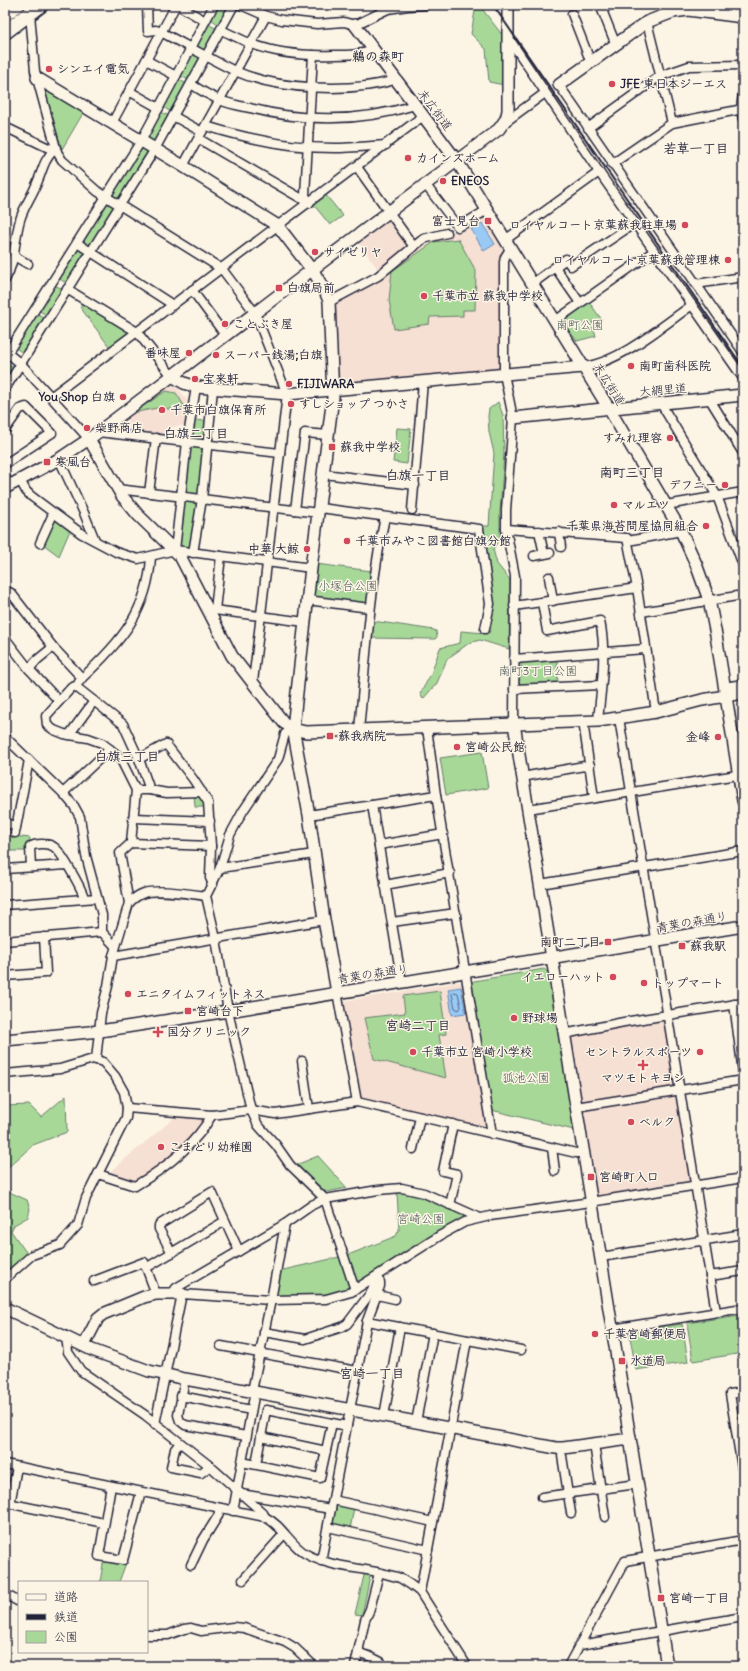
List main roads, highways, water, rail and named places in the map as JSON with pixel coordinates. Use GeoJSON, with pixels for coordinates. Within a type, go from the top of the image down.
{"type":"FeatureCollection","features":[{"type":"Feature","properties":{"kind":"highway"},"geometry":{"type":"LineString","coordinates":[[5,14],[29,8]]}},
{"type":"Feature","properties":{"kind":"highway"},"geometry":{"type":"LineString","coordinates":[[5,32],[29,8]]}},
{"type":"Feature","properties":{"kind":"water"},"geometry":{"type":"Polygon","coordinates":[[[482,223],[495,244],[484,251],[471,229],[482,223]]]}},
{"type":"Feature","properties":{"kind":"water"},"geometry":{"type":"Polygon","coordinates":[[[461,987],[466,1013],[452,1015],[448,989],[461,987]]]}},
{"type":"Feature","properties":{"kind":"railway"},"geometry":{"type":"LineString","coordinates":[[493,5],[743,367]]}},
{"type":"Feature","properties":{"kind":"place","name":"シンエイ電気"},"geometry":{"type":"Point","coordinates":[49,69]}},
{"type":"Feature","properties":{"kind":"place","name":"JFE 東日本ジーエス"},"geometry":{"type":"Point","coordinates":[612,84]}},
{"type":"Feature","properties":{"kind":"place","name":"カインズホーム"},"geometry":{"type":"Point","coordinates":[408,158]}},
{"type":"Feature","properties":{"kind":"place","name":"ENEOS"},"geometry":{"type":"Point","coordinates":[443,181]}},
{"type":"Feature","properties":{"kind":"place","name":"富士見台"},"geometry":{"type":"Point","coordinates":[488,221]}},
{"type":"Feature","properties":{"kind":"place","name":"ロイヤルコート京葉蘇我駐車場"},"geometry":{"type":"Point","coordinates":[685,225]}},
{"type":"Feature","properties":{"kind":"place","name":"サイゼリヤ"},"geometry":{"type":"Point","coordinates":[315,252]}},
{"type":"Feature","properties":{"kind":"place","name":"ロイヤルコート京葉蘇我管理棟"},"geometry":{"type":"Point","coordinates":[728,260]}},
{"type":"Feature","properties":{"kind":"place","name":"白旗局前"},"geometry":{"type":"Point","coordinates":[279,288]}},
{"type":"Feature","properties":{"kind":"place","name":"千葉市立 蘇我中学校"},"geometry":{"type":"Point","coordinates":[424,296]}},
{"type":"Feature","properties":{"kind":"place","name":"ことぶき屋"},"geometry":{"type":"Point","coordinates":[225,324]}},
{"type":"Feature","properties":{"kind":"place","name":"番味屋"},"geometry":{"type":"Point","coordinates":[189,353]}},
{"type":"Feature","properties":{"kind":"place","name":"スーパー銭湯;白旗"},"geometry":{"type":"Point","coordinates":[216,355]}},
{"type":"Feature","properties":{"kind":"place","name":"南町歯科医院"},"geometry":{"type":"Point","coordinates":[631,366]}},
{"type":"Feature","properties":{"kind":"place","name":"宝来軒"},"geometry":{"type":"Point","coordinates":[195,379]}},
{"type":"Feature","properties":{"kind":"place","name":"FIJIWARA"},"geometry":{"type":"Point","coordinates":[289,384]}},
{"type":"Feature","properties":{"kind":"place","name":"You Shop 白旗"},"geometry":{"type":"Point","coordinates":[123,397]}},
{"type":"Feature","properties":{"kind":"place","name":"すしショップ つかさ"},"geometry":{"type":"Point","coordinates":[291,404]}},
{"type":"Feature","properties":{"kind":"place","name":"千葉市白旗保育所"},"geometry":{"type":"Point","coordinates":[162,410]}},
{"type":"Feature","properties":{"kind":"place","name":"柴野商店"},"geometry":{"type":"Point","coordinates":[87,428]}},
{"type":"Feature","properties":{"kind":"place","name":"すみれ理容"},"geometry":{"type":"Point","coordinates":[670,438]}},
{"type":"Feature","properties":{"kind":"place","name":"蘇我中学校"},"geometry":{"type":"Point","coordinates":[332,447]}},
{"type":"Feature","properties":{"kind":"place","name":"寒風台"},"geometry":{"type":"Point","coordinates":[47,462]}},
{"type":"Feature","properties":{"kind":"place","name":"デフニー"},"geometry":{"type":"Point","coordinates":[725,485]}},
{"type":"Feature","properties":{"kind":"place","name":"マルエツ"},"geometry":{"type":"Point","coordinates":[614,505]}},
{"type":"Feature","properties":{"kind":"place","name":"千葉県海苔問屋協同組合"},"geometry":{"type":"Point","coordinates":[706,526]}},
{"type":"Feature","properties":{"kind":"place","name":"千葉市みやこ図書館白旗分館"},"geometry":{"type":"Point","coordinates":[347,541]}},
{"type":"Feature","properties":{"kind":"place","name":"中華 大鯨"},"geometry":{"type":"Point","coordinates":[307,549]}},
{"type":"Feature","properties":{"kind":"place","name":"蘇我病院"},"geometry":{"type":"Point","coordinates":[330,736]}},
{"type":"Feature","properties":{"kind":"place","name":"金峰"},"geometry":{"type":"Point","coordinates":[718,737]}},
{"type":"Feature","properties":{"kind":"place","name":"宮崎公民館"},"geometry":{"type":"Point","coordinates":[457,747]}},
{"type":"Feature","properties":{"kind":"place","name":"南町二丁目"},"geometry":{"type":"Point","coordinates":[608,942]}},
{"type":"Feature","properties":{"kind":"place","name":"蘇我駅"},"geometry":{"type":"Point","coordinates":[682,946]}},
{"type":"Feature","properties":{"kind":"place","name":"イエローハット"},"geometry":{"type":"Point","coordinates":[613,977]}},
{"type":"Feature","properties":{"kind":"place","name":"トップマート"},"geometry":{"type":"Point","coordinates":[644,983]}},
{"type":"Feature","properties":{"kind":"place","name":"エニタイムフィットネス"},"geometry":{"type":"Point","coordinates":[128,994]}},
{"type":"Feature","properties":{"kind":"place","name":"宮崎台下"},"geometry":{"type":"Point","coordinates":[188,1011]}},
{"type":"Feature","properties":{"kind":"place","name":"野球場"},"geometry":{"type":"Point","coordinates":[514,1018]}},
{"type":"Feature","properties":{"kind":"place","name":"国分クリニック"},"geometry":{"type":"Point","coordinates":[158,1032]}},
{"type":"Feature","properties":{"kind":"place","name":"千葉市立 宮崎小学校"},"geometry":{"type":"Point","coordinates":[413,1052]}},
{"type":"Feature","properties":{"kind":"place","name":"セントラルスポーツ"},"geometry":{"type":"Point","coordinates":[700,1052]}},
{"type":"Feature","properties":{"kind":"place","name":"マツモトキヨシ"},"geometry":{"type":"Point","coordinates":[643,1065]}},
{"type":"Feature","properties":{"kind":"place","name":"ベルク"},"geometry":{"type":"Point","coordinates":[631,1122]}},
{"type":"Feature","properties":{"kind":"place","name":"こまどり幼稚園"},"geometry":{"type":"Point","coordinates":[161,1147]}},
{"type":"Feature","properties":{"kind":"place","name":"宮崎町入口"},"geometry":{"type":"Point","coordinates":[591,1177]}},
{"type":"Feature","properties":{"kind":"place","name":"千葉宮崎郵便局"},"geometry":{"type":"Point","coordinates":[595,1334]}},
{"type":"Feature","properties":{"kind":"place","name":"水道局"},"geometry":{"type":"Point","coordinates":[622,1361]}},
{"type":"Feature","properties":{"kind":"place","name":"宮崎一丁目"},"geometry":{"type":"Point","coordinates":[661,1598]}},
{"type":"Feature","properties":{"kind":"district","name":"鵜の森町"},"geometry":{"type":"Point","coordinates":[378,56]}},
{"type":"Feature","properties":{"kind":"district","name":"若草一丁目"},"geometry":{"type":"Point","coordinates":[696,148]}},
{"type":"Feature","properties":{"kind":"district","name":"白旗二丁目"},"geometry":{"type":"Point","coordinates":[196,433]}},
{"type":"Feature","properties":{"kind":"district","name":"南町三丁目"},"geometry":{"type":"Point","coordinates":[632,472]}},
{"type":"Feature","properties":{"kind":"district","name":"白旗一丁目"},"geometry":{"type":"Point","coordinates":[418,475]}},
{"type":"Feature","properties":{"kind":"district","name":"白旗三丁目"},"geometry":{"type":"Point","coordinates":[127,756]}},
{"type":"Feature","properties":{"kind":"district","name":"宮崎二丁目"},"geometry":{"type":"Point","coordinates":[418,1025]}},
{"type":"Feature","properties":{"kind":"district","name":"宮崎一丁目"},"geometry":{"type":"Point","coordinates":[372,1373]}},
{"type":"Feature","properties":{"kind":"park label","name":"南町公園"},"geometry":{"type":"Point","coordinates":[580,325]}},
{"type":"Feature","properties":{"kind":"park label","name":"小塚台公園"},"geometry":{"type":"Point","coordinates":[348,586]}},
{"type":"Feature","properties":{"kind":"park label","name":"南町3丁目公園"},"geometry":{"type":"Point","coordinates":[538,671]}},
{"type":"Feature","properties":{"kind":"park label","name":"狐池公園"},"geometry":{"type":"Point","coordinates":[526,1078]}},
{"type":"Feature","properties":{"kind":"park label","name":"宮崎公園"},"geometry":{"type":"Point","coordinates":[421,1219]}}]}
